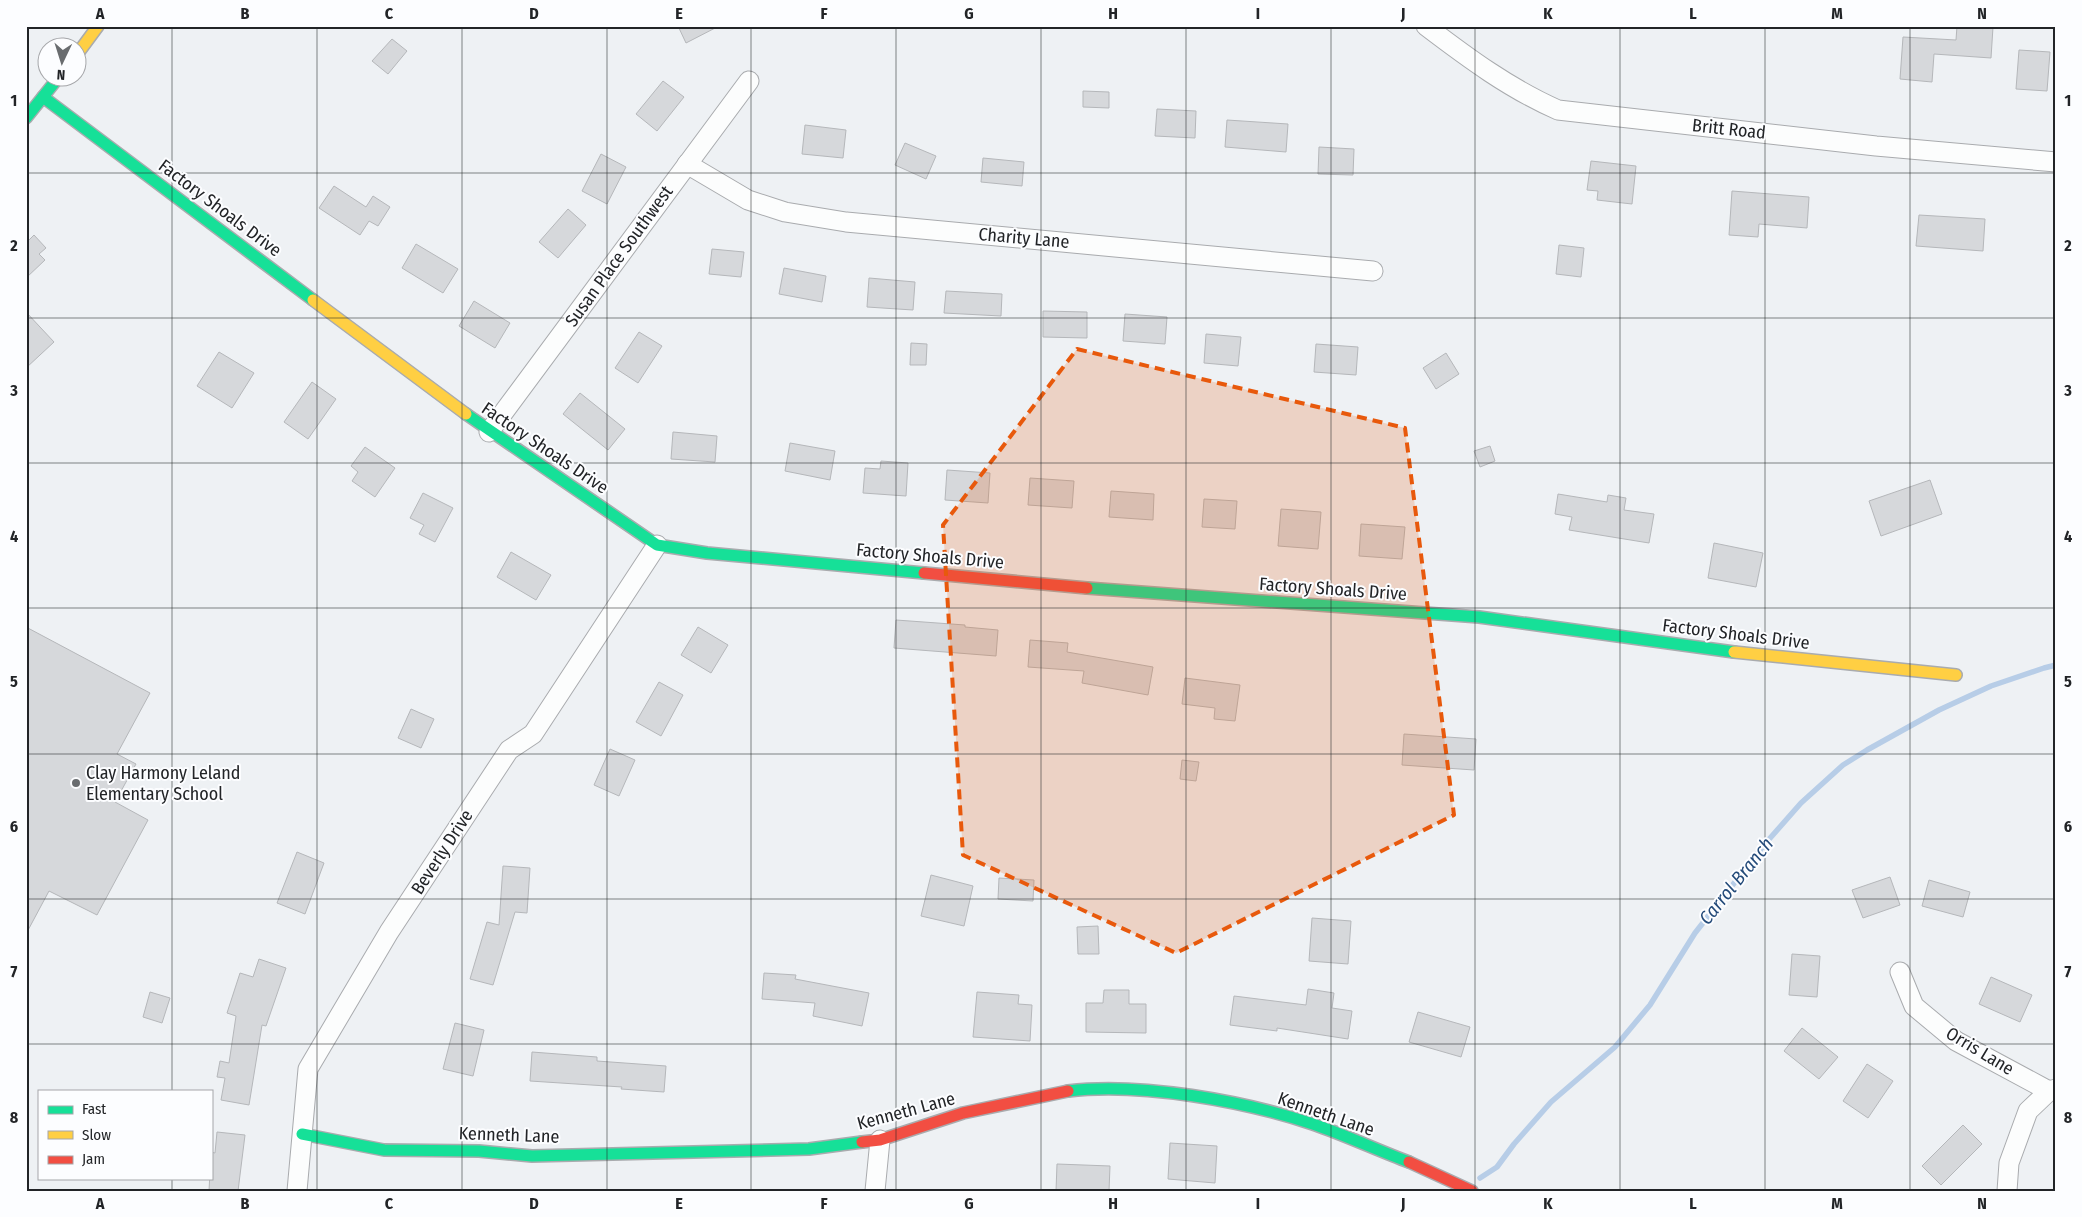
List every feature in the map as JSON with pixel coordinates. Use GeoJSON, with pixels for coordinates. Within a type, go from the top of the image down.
{"type":"FeatureCollection","features":[{"type":"Feature","properties":{"kind":"street"},"geometry":{"type":"LineString","coordinates":[[88,40],[98,26]]}},
{"type":"Feature","properties":{"kind":"street","name":"Britt Road"},"geometry":{"type":"LineString","coordinates":[[1426,26],[1470,60],[1535,100],[1558,110],[1876,146],[2056,162]]}},
{"type":"Feature","properties":{"kind":"street","name":"Susan Place Southwest"},"geometry":{"type":"LineString","coordinates":[[488,432],[749,80]]}},
{"type":"Feature","properties":{"kind":"street"},"geometry":{"type":"LineString","coordinates":[[26,118],[50,88]]}},
{"type":"Feature","properties":{"kind":"street","name":"Factory Shoals Drive"},"geometry":{"type":"LineString","coordinates":[[42,98],[488,432],[657,545],[707,553],[1164,596],[1479,617],[1708,649],[1956,675]]}},
{"type":"Feature","properties":{"kind":"street","name":"Charity Lane"},"geometry":{"type":"LineString","coordinates":[[687,164],[748,200],[794,214],[856,222],[1373,271]]}},
{"type":"Feature","properties":{"kind":"street","name":"Beverly Drive"},"geometry":{"type":"LineString","coordinates":[[297,1191],[308,1069],[389,932],[509,750],[533,734],[657,545]]}},
{"type":"Feature","properties":{"kind":"street","name":"Orris Lane"},"geometry":{"type":"LineString","coordinates":[[1900,972],[1914,1006],[1949,1035],[2053,1090]]}},
{"type":"Feature","properties":{"kind":"street","name":"Kenneth Lane"},"geometry":{"type":"LineString","coordinates":[[302,1134],[384,1150],[479,1151],[532,1156],[809,1149],[880,1140],[963,1113],[1062,1092],[1094,1088],[1176,1094],[1240,1105],[1313,1124],[1420,1167],[1472,1191]]}},
{"type":"Feature","properties":{"kind":"street"},"geometry":{"type":"LineString","coordinates":[[2007,1191],[2009,1163],[2028,1111],[2053,1090]]}},
{"type":"Feature","properties":{"kind":"street"},"geometry":{"type":"LineString","coordinates":[[875,1191],[880,1140]]}},
{"type":"Feature","properties":{"kind":"highlighted area"},"geometry":{"type":"Polygon","coordinates":[[[1077,349],[1405,428],[1454,815],[1176,953],[963,855],[943,525],[1077,349]]]}},
{"type":"Feature","properties":{"kind":"building"},"geometry":{"type":"Polygon","coordinates":[[[678,26],[719,26],[686,43],[678,26]]]}},
{"type":"Feature","properties":{"kind":"building"},"geometry":{"type":"Polygon","coordinates":[[[1957,26],[1993,27],[1991,58],[1934,54],[1932,82],[1900,79],[1903,37],[1956,40],[1957,26]]]}},
{"type":"Feature","properties":{"kind":"building"},"geometry":{"type":"Polygon","coordinates":[[[392,39],[407,51],[388,74],[372,61],[392,39]]]}},
{"type":"Feature","properties":{"kind":"building"},"geometry":{"type":"Polygon","coordinates":[[[2019,50],[2050,52],[2047,91],[2016,89],[2019,50]]]}},
{"type":"Feature","properties":{"kind":"building"},"geometry":{"type":"Polygon","coordinates":[[[663,81],[684,97],[657,131],[636,114],[663,81]]]}},
{"type":"Feature","properties":{"kind":"building"},"geometry":{"type":"Polygon","coordinates":[[[1083,91],[1109,92],[1109,108],[1083,107],[1083,91]]]}},
{"type":"Feature","properties":{"kind":"building"},"geometry":{"type":"Polygon","coordinates":[[[1157,109],[1196,111],[1195,138],[1155,136],[1157,109]]]}},
{"type":"Feature","properties":{"kind":"building"},"geometry":{"type":"Polygon","coordinates":[[[1227,120],[1288,124],[1286,152],[1225,147],[1227,120]]]}},
{"type":"Feature","properties":{"kind":"building"},"geometry":{"type":"Polygon","coordinates":[[[805,125],[846,130],[843,158],[802,154],[805,125]]]}},
{"type":"Feature","properties":{"kind":"building"},"geometry":{"type":"Polygon","coordinates":[[[905,143],[936,156],[926,179],[895,165],[905,143]]]}},
{"type":"Feature","properties":{"kind":"building"},"geometry":{"type":"Polygon","coordinates":[[[1319,147],[1354,149],[1353,175],[1318,174],[1319,147]]]}},
{"type":"Feature","properties":{"kind":"building"},"geometry":{"type":"Polygon","coordinates":[[[601,154],[626,167],[607,204],[582,191],[601,154]]]}},
{"type":"Feature","properties":{"kind":"building"},"geometry":{"type":"Polygon","coordinates":[[[983,158],[1024,162],[1022,186],[981,182],[983,158]]]}},
{"type":"Feature","properties":{"kind":"building"},"geometry":{"type":"Polygon","coordinates":[[[1591,161],[1636,166],[1632,204],[1597,200],[1598,191],[1587,190],[1591,161]]]}},
{"type":"Feature","properties":{"kind":"building"},"geometry":{"type":"Polygon","coordinates":[[[334,186],[366,207],[373,196],[390,207],[378,226],[369,221],[360,235],[319,208],[334,186]]]}},
{"type":"Feature","properties":{"kind":"building"},"geometry":{"type":"Polygon","coordinates":[[[1732,191],[1809,197],[1807,228],[1759,224],[1758,237],[1729,235],[1732,191]]]}},
{"type":"Feature","properties":{"kind":"building"},"geometry":{"type":"Polygon","coordinates":[[[568,209],[586,225],[558,258],[539,242],[568,209]]]}},
{"type":"Feature","properties":{"kind":"building"},"geometry":{"type":"Polygon","coordinates":[[[1919,215],[1985,219],[1983,251],[1916,246],[1919,215]]]}},
{"type":"Feature","properties":{"kind":"building"},"geometry":{"type":"Polygon","coordinates":[[[34,235],[46,248],[39,254],[45,260],[26,278],[26,241],[34,235]]]}},
{"type":"Feature","properties":{"kind":"building"},"geometry":{"type":"Polygon","coordinates":[[[416,244],[458,269],[443,293],[402,268],[416,244]]]}},
{"type":"Feature","properties":{"kind":"building"},"geometry":{"type":"Polygon","coordinates":[[[1559,245],[1584,248],[1581,277],[1556,274],[1559,245]]]}},
{"type":"Feature","properties":{"kind":"building"},"geometry":{"type":"Polygon","coordinates":[[[712,249],[744,252],[741,277],[709,274],[712,249]]]}},
{"type":"Feature","properties":{"kind":"building"},"geometry":{"type":"Polygon","coordinates":[[[784,268],[826,276],[822,302],[779,294],[784,268]]]}},
{"type":"Feature","properties":{"kind":"building"},"geometry":{"type":"Polygon","coordinates":[[[869,278],[915,282],[913,310],[867,307],[869,278]]]}},
{"type":"Feature","properties":{"kind":"building"},"geometry":{"type":"Polygon","coordinates":[[[946,291],[1002,294],[1001,316],[944,313],[946,291]]]}},
{"type":"Feature","properties":{"kind":"building"},"geometry":{"type":"Polygon","coordinates":[[[474,301],[510,323],[495,348],[459,326],[474,301]]]}},
{"type":"Feature","properties":{"kind":"building"},"geometry":{"type":"Polygon","coordinates":[[[1043,311],[1087,312],[1087,338],[1043,337],[1043,311]]]}},
{"type":"Feature","properties":{"kind":"building"},"geometry":{"type":"Polygon","coordinates":[[[26,312],[54,342],[26,368],[26,312]]]}},
{"type":"Feature","properties":{"kind":"building"},"geometry":{"type":"Polygon","coordinates":[[[1125,314],[1167,317],[1165,344],[1123,341],[1125,314]]]}},
{"type":"Feature","properties":{"kind":"building"},"geometry":{"type":"Polygon","coordinates":[[[639,332],[662,346],[638,383],[615,368],[639,332]]]}},
{"type":"Feature","properties":{"kind":"building"},"geometry":{"type":"Polygon","coordinates":[[[1206,334],[1241,337],[1238,366],[1204,363],[1206,334]]]}},
{"type":"Feature","properties":{"kind":"building"},"geometry":{"type":"Polygon","coordinates":[[[911,343],[927,344],[926,365],[910,365],[911,343]]]}},
{"type":"Feature","properties":{"kind":"building"},"geometry":{"type":"Polygon","coordinates":[[[1316,344],[1358,347],[1356,375],[1314,372],[1316,344]]]}},
{"type":"Feature","properties":{"kind":"building"},"geometry":{"type":"Polygon","coordinates":[[[219,352],[254,373],[232,408],[197,386],[219,352]]]}},
{"type":"Feature","properties":{"kind":"building"},"geometry":{"type":"Polygon","coordinates":[[[1446,353],[1459,374],[1436,389],[1423,368],[1446,353]]]}},
{"type":"Feature","properties":{"kind":"building"},"geometry":{"type":"Polygon","coordinates":[[[312,382],[336,399],[308,439],[284,422],[312,382]]]}},
{"type":"Feature","properties":{"kind":"building"},"geometry":{"type":"Polygon","coordinates":[[[580,393],[625,429],[608,450],[563,414],[580,393]]]}},
{"type":"Feature","properties":{"kind":"building"},"geometry":{"type":"Polygon","coordinates":[[[673,432],[717,436],[715,462],[671,459],[673,432]]]}},
{"type":"Feature","properties":{"kind":"building"},"geometry":{"type":"Polygon","coordinates":[[[790,443],[835,451],[830,480],[785,471],[790,443]]]}},
{"type":"Feature","properties":{"kind":"building"},"geometry":{"type":"Polygon","coordinates":[[[1490,446],[1495,461],[1480,467],[1474,451],[1490,446]]]}},
{"type":"Feature","properties":{"kind":"building"},"geometry":{"type":"Polygon","coordinates":[[[365,447],[395,468],[375,497],[352,481],[358,472],[351,466],[365,447]]]}},
{"type":"Feature","properties":{"kind":"building"},"geometry":{"type":"Polygon","coordinates":[[[881,461],[908,463],[906,496],[863,493],[865,468],[880,469],[881,461]]]}},
{"type":"Feature","properties":{"kind":"building"},"geometry":{"type":"Polygon","coordinates":[[[947,470],[990,473],[988,503],[945,500],[947,470]]]}},
{"type":"Feature","properties":{"kind":"building"},"geometry":{"type":"Polygon","coordinates":[[[1030,478],[1074,481],[1072,508],[1028,505],[1030,478]]]}},
{"type":"Feature","properties":{"kind":"building"},"geometry":{"type":"Polygon","coordinates":[[[1930,480],[1942,514],[1881,536],[1869,501],[1930,480]]]}},
{"type":"Feature","properties":{"kind":"building"},"geometry":{"type":"Polygon","coordinates":[[[1111,491],[1154,494],[1153,520],[1109,517],[1111,491]]]}},
{"type":"Feature","properties":{"kind":"building"},"geometry":{"type":"Polygon","coordinates":[[[423,493],[453,508],[435,542],[419,534],[424,525],[410,518],[423,493]]]}},
{"type":"Feature","properties":{"kind":"building"},"geometry":{"type":"Polygon","coordinates":[[[1558,494],[1607,502],[1608,495],[1626,498],[1624,510],[1654,514],[1649,543],[1569,530],[1572,517],[1555,514],[1558,494]]]}},
{"type":"Feature","properties":{"kind":"building"},"geometry":{"type":"Polygon","coordinates":[[[1204,499],[1237,501],[1235,529],[1202,527],[1204,499]]]}},
{"type":"Feature","properties":{"kind":"building"},"geometry":{"type":"Polygon","coordinates":[[[1281,509],[1321,512],[1318,549],[1278,546],[1281,509]]]}},
{"type":"Feature","properties":{"kind":"building"},"geometry":{"type":"Polygon","coordinates":[[[1361,524],[1405,527],[1402,559],[1359,556],[1361,524]]]}},
{"type":"Feature","properties":{"kind":"building"},"geometry":{"type":"Polygon","coordinates":[[[1714,543],[1763,553],[1756,587],[1708,578],[1714,543]]]}},
{"type":"Feature","properties":{"kind":"building"},"geometry":{"type":"Polygon","coordinates":[[[511,552],[551,575],[536,600],[497,577],[511,552]]]}},
{"type":"Feature","properties":{"kind":"building"},"geometry":{"type":"Polygon","coordinates":[[[896,620],[965,625],[965,627],[998,630],[996,656],[894,648],[896,620]]]}},
{"type":"Feature","properties":{"kind":"building","name":"Clay Harmony Leland Elementary School"},"geometry":{"type":"Polygon","coordinates":[[[26,627],[150,693],[117,754],[136,764],[115,802],[148,820],[97,915],[49,891],[26,934],[26,627]]]}},
{"type":"Feature","properties":{"kind":"building"},"geometry":{"type":"Polygon","coordinates":[[[698,627],[728,645],[711,673],[681,655],[698,627]]]}},
{"type":"Feature","properties":{"kind":"building"},"geometry":{"type":"Polygon","coordinates":[[[1030,640],[1068,643],[1067,652],[1153,667],[1148,695],[1082,683],[1084,671],[1028,667],[1030,640]]]}},
{"type":"Feature","properties":{"kind":"building"},"geometry":{"type":"Polygon","coordinates":[[[1185,678],[1240,685],[1235,721],[1214,719],[1215,708],[1182,704],[1185,678]]]}},
{"type":"Feature","properties":{"kind":"building"},"geometry":{"type":"Polygon","coordinates":[[[659,682],[683,695],[661,736],[636,722],[659,682]]]}},
{"type":"Feature","properties":{"kind":"building"},"geometry":{"type":"Polygon","coordinates":[[[411,709],[434,719],[421,748],[398,738],[411,709]]]}},
{"type":"Feature","properties":{"kind":"building"},"geometry":{"type":"Polygon","coordinates":[[[1404,734],[1476,739],[1474,770],[1402,765],[1404,734]]]}},
{"type":"Feature","properties":{"kind":"building"},"geometry":{"type":"Polygon","coordinates":[[[610,749],[635,760],[619,796],[594,785],[610,749]]]}},
{"type":"Feature","properties":{"kind":"building"},"geometry":{"type":"Polygon","coordinates":[[[1182,760],[1199,762],[1196,781],[1180,779],[1182,760]]]}},
{"type":"Feature","properties":{"kind":"building"},"geometry":{"type":"Polygon","coordinates":[[[297,852],[324,863],[305,914],[277,903],[297,852]]]}},
{"type":"Feature","properties":{"kind":"building"},"geometry":{"type":"Polygon","coordinates":[[[503,866],[530,868],[527,913],[515,912],[493,985],[470,979],[487,922],[499,925],[503,866]]]}},
{"type":"Feature","properties":{"kind":"building"},"geometry":{"type":"Polygon","coordinates":[[[931,875],[973,886],[964,926],[921,916],[931,875]]]}},
{"type":"Feature","properties":{"kind":"building"},"geometry":{"type":"Polygon","coordinates":[[[1890,877],[1900,905],[1863,918],[1852,890],[1890,877]]]}},
{"type":"Feature","properties":{"kind":"building"},"geometry":{"type":"Polygon","coordinates":[[[999,878],[1034,880],[1033,901],[998,899],[999,878]]]}},
{"type":"Feature","properties":{"kind":"building"},"geometry":{"type":"Polygon","coordinates":[[[1929,880],[1970,892],[1963,917],[1922,906],[1929,880]]]}},
{"type":"Feature","properties":{"kind":"building"},"geometry":{"type":"Polygon","coordinates":[[[1312,918],[1351,921],[1348,964],[1309,961],[1312,918]]]}},
{"type":"Feature","properties":{"kind":"building"},"geometry":{"type":"Polygon","coordinates":[[[1098,926],[1099,954],[1078,954],[1077,927],[1098,926]]]}},
{"type":"Feature","properties":{"kind":"building"},"geometry":{"type":"Polygon","coordinates":[[[1792,954],[1820,956],[1817,997],[1789,995],[1792,954]]]}},
{"type":"Feature","properties":{"kind":"building"},"geometry":{"type":"Polygon","coordinates":[[[259,959],[286,968],[266,1026],[262,1025],[249,1105],[221,1100],[225,1078],[217,1077],[220,1061],[229,1063],[236,1016],[227,1013],[240,973],[253,977],[259,959]]]}},
{"type":"Feature","properties":{"kind":"building"},"geometry":{"type":"Polygon","coordinates":[[[764,973],[796,975],[795,979],[869,993],[862,1026],[813,1016],[815,1003],[762,999],[764,973]]]}},
{"type":"Feature","properties":{"kind":"building"},"geometry":{"type":"Polygon","coordinates":[[[1991,977],[2032,995],[2020,1022],[1979,1004],[1991,977]]]}},
{"type":"Feature","properties":{"kind":"building"},"geometry":{"type":"Polygon","coordinates":[[[1308,989],[1334,993],[1332,1008],[1352,1011],[1348,1039],[1277,1028],[1277,1031],[1230,1025],[1234,996],[1306,1005],[1308,989]]]}},
{"type":"Feature","properties":{"kind":"building"},"geometry":{"type":"Polygon","coordinates":[[[1104,990],[1129,990],[1129,1004],[1146,1004],[1146,1033],[1086,1032],[1086,1003],[1103,1003],[1104,990]]]}},
{"type":"Feature","properties":{"kind":"building"},"geometry":{"type":"Polygon","coordinates":[[[150,992],[170,998],[162,1023],[143,1017],[150,992]]]}},
{"type":"Feature","properties":{"kind":"building"},"geometry":{"type":"Polygon","coordinates":[[[977,992],[1019,995],[1018,1004],[1032,1005],[1030,1041],[973,1037],[977,992]]]}},
{"type":"Feature","properties":{"kind":"building"},"geometry":{"type":"Polygon","coordinates":[[[1418,1012],[1470,1027],[1461,1057],[1409,1042],[1418,1012]]]}},
{"type":"Feature","properties":{"kind":"building"},"geometry":{"type":"Polygon","coordinates":[[[455,1023],[484,1030],[473,1076],[443,1069],[455,1023]]]}},
{"type":"Feature","properties":{"kind":"building"},"geometry":{"type":"Polygon","coordinates":[[[1802,1028],[1838,1057],[1819,1079],[1784,1051],[1802,1028]]]}},
{"type":"Feature","properties":{"kind":"building"},"geometry":{"type":"Polygon","coordinates":[[[532,1052],[597,1057],[597,1061],[666,1066],[664,1092],[621,1089],[622,1087],[530,1081],[532,1052]]]}},
{"type":"Feature","properties":{"kind":"building"},"geometry":{"type":"Polygon","coordinates":[[[1867,1064],[1893,1081],[1868,1118],[1843,1101],[1867,1064]]]}},
{"type":"Feature","properties":{"kind":"building"},"geometry":{"type":"Polygon","coordinates":[[[1963,1125],[1982,1144],[1941,1185],[1922,1166],[1963,1125]]]}},
{"type":"Feature","properties":{"kind":"building"},"geometry":{"type":"Polygon","coordinates":[[[217,1132],[245,1135],[238,1191],[209,1191],[210,1180],[212,1180],[212,1152],[215,1153],[217,1132]]]}},
{"type":"Feature","properties":{"kind":"building"},"geometry":{"type":"Polygon","coordinates":[[[1170,1143],[1217,1146],[1215,1183],[1168,1179],[1170,1143]]]}},
{"type":"Feature","properties":{"kind":"building"},"geometry":{"type":"Polygon","coordinates":[[[1057,1164],[1110,1166],[1109,1191],[1056,1191],[1057,1164]]]}},
{"type":"Feature","properties":{"kind":"waterway","name":"Carrol Branch"},"geometry":{"type":"LineString","coordinates":[[1480,1178],[1497,1167],[1514,1144],[1551,1102],[1615,1047],[1650,1005],[1695,933],[1764,845],[1801,803],[1843,765],[1939,710],[1991,686],[2056,665]]}},
{"type":"Feature","properties":{"kind":"traffic: fast"},"geometry":{"type":"LineString","coordinates":[[26,118],[50,88]]}},
{"type":"Feature","properties":{"kind":"traffic: fast"},"geometry":{"type":"LineString","coordinates":[[43,97],[313,300]]}},
{"type":"Feature","properties":{"kind":"traffic: fast"},"geometry":{"type":"LineString","coordinates":[[466,414],[657,545],[707,553],[924,573]]}},
{"type":"Feature","properties":{"kind":"traffic: fast"},"geometry":{"type":"LineString","coordinates":[[1087,588],[1479,617],[1734,652]]}},
{"type":"Feature","properties":{"kind":"traffic: fast"},"geometry":{"type":"LineString","coordinates":[[1068,1091],[1096,1089],[1159,1091],[1224,1101],[1313,1124],[1409,1162]]}},
{"type":"Feature","properties":{"kind":"traffic: fast"},"geometry":{"type":"LineString","coordinates":[[302,1134],[384,1150],[479,1151],[532,1156],[809,1149],[862,1142]]}},
{"type":"Feature","properties":{"kind":"traffic: slow"},"geometry":{"type":"LineString","coordinates":[[88,40],[98,26]]}},
{"type":"Feature","properties":{"kind":"traffic: slow"},"geometry":{"type":"LineString","coordinates":[[313,300],[466,414]]}},
{"type":"Feature","properties":{"kind":"traffic: slow"},"geometry":{"type":"LineString","coordinates":[[1734,652],[1956,675]]}},
{"type":"Feature","properties":{"kind":"traffic: jam"},"geometry":{"type":"LineString","coordinates":[[924,573],[1087,588]]}},
{"type":"Feature","properties":{"kind":"traffic: jam"},"geometry":{"type":"LineString","coordinates":[[862,1142],[880,1140],[963,1113],[1068,1091]]}},
{"type":"Feature","properties":{"kind":"traffic: jam"},"geometry":{"type":"LineString","coordinates":[[1409,1162],[1472,1191]]}},
{"type":"Feature","properties":{"kind":"place","name":"Clay Harmony Leland Elementary School"},"geometry":{"type":"Point","coordinates":[76,783]}}]}
